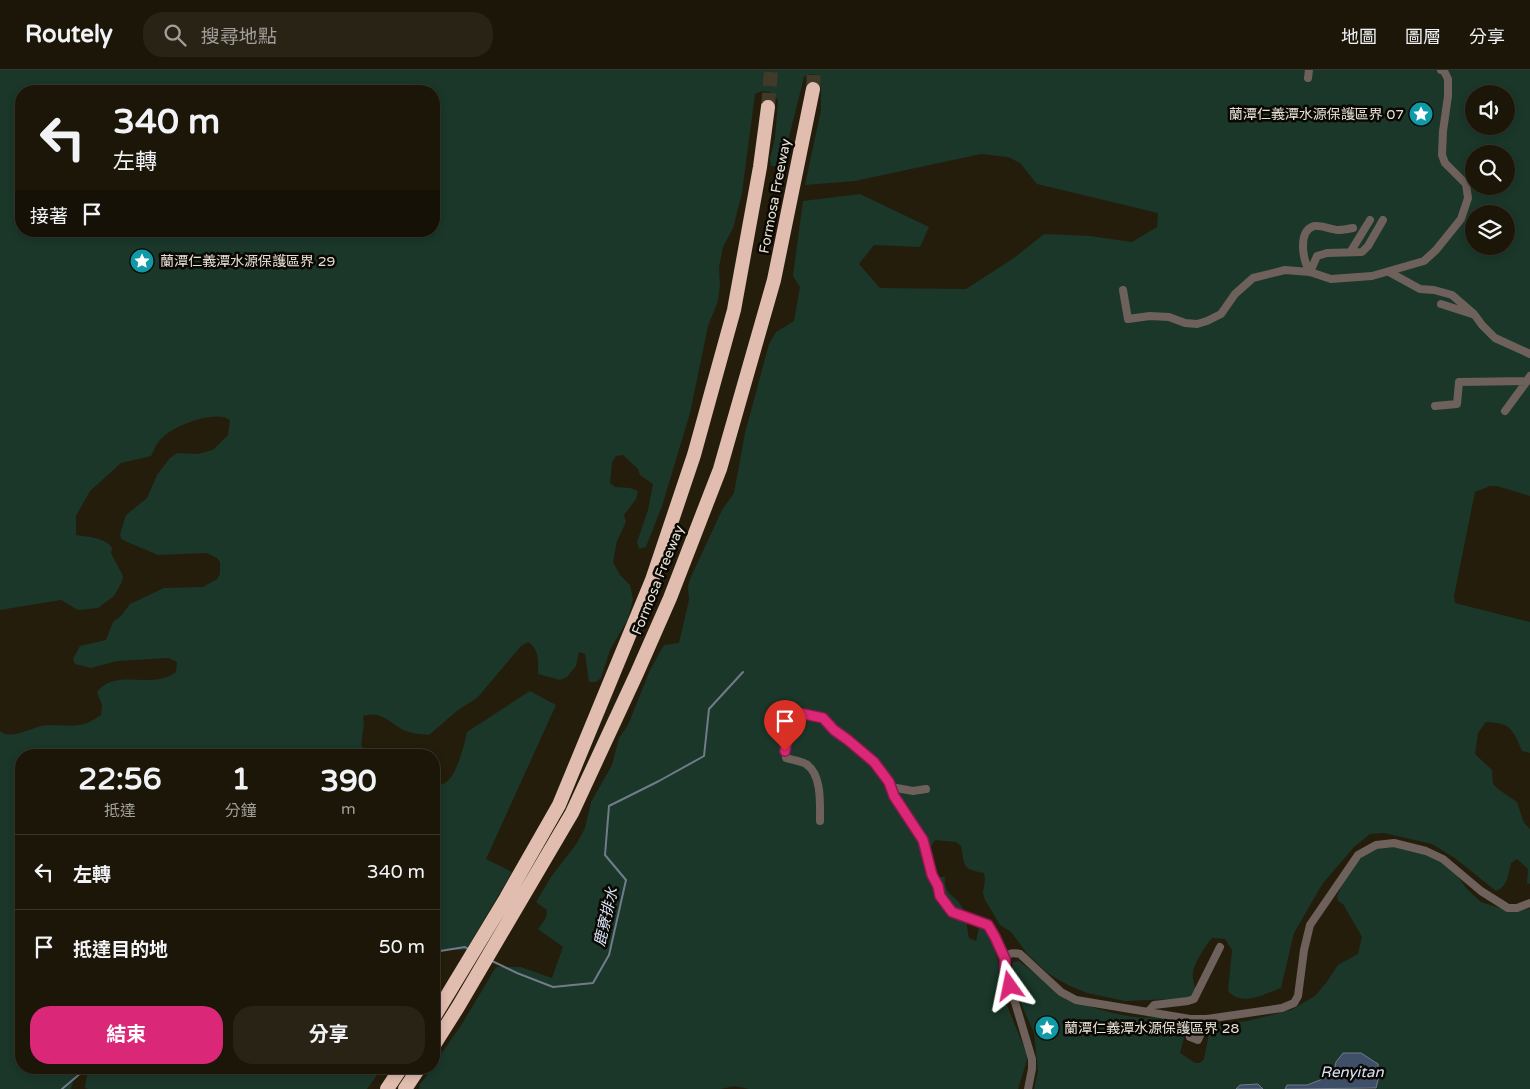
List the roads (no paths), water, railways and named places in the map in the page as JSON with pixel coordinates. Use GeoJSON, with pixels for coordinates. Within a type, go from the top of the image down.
{"type":"FeatureCollection","features":[{"type":"Feature","properties":{"kind":"highway","name":"Formosa Freeway"},"geometry":{"type":"LineString","coordinates":[[440,1036],[572,813],[670,598],[720,469],[774,280],[813,89]]}},
{"type":"Feature","properties":{"kind":"highway","name":"Formosa Freeway"},"geometry":{"type":"LineString","coordinates":[[440,1008],[559,805],[652,580],[694,455],[734,310],[760,167],[768,107]]}},
{"type":"Feature","properties":{"kind":"highway"},"geometry":{"type":"LineString","coordinates":[[387,1089],[397,1074]]}},
{"type":"Feature","properties":{"kind":"highway"},"geometry":{"type":"LineString","coordinates":[[405,1089],[415,1074]]}},
{"type":"Feature","properties":{"kind":"street"},"geometry":{"type":"LineString","coordinates":[[1123,290],[1128,319],[1150,316],[1169,317],[1185,323],[1197,324],[1221,314],[1235,294],[1253,278],[1285,270],[1310,272],[1331,279],[1372,276],[1424,261],[1436,250],[1461,219],[1468,198],[1466,184],[1445,163],[1442,155],[1448,79],[1444,72],[1440,70]]}},
{"type":"Feature","properties":{"kind":"street"},"geometry":{"type":"LineString","coordinates":[[1351,251],[1370,220]]}},
{"type":"Feature","properties":{"kind":"street"},"geometry":{"type":"LineString","coordinates":[[1310,272],[1317,256],[1327,253],[1362,252],[1368,246],[1383,220]]}},
{"type":"Feature","properties":{"kind":"street"},"geometry":{"type":"LineString","coordinates":[[1310,272],[1305,264],[1303,242],[1308,230],[1315,226],[1338,230],[1353,228]]}},
{"type":"Feature","properties":{"kind":"street"},"geometry":{"type":"LineString","coordinates":[[1389,272],[1420,289],[1434,290],[1452,295],[1474,314],[1495,338],[1530,354]]}},
{"type":"Feature","properties":{"kind":"street"},"geometry":{"type":"LineString","coordinates":[[1440,304],[1474,314]]}},
{"type":"Feature","properties":{"kind":"street"},"geometry":{"type":"LineString","coordinates":[[1435,406],[1457,404],[1459,382],[1529,379]]}},
{"type":"Feature","properties":{"kind":"street"},"geometry":{"type":"LineString","coordinates":[[1505,411],[1529,379]]}},
{"type":"Feature","properties":{"kind":"street"},"geometry":{"type":"LineString","coordinates":[[820,821],[821,796],[811,768],[786,758],[785,751],[788,732],[793,716],[798,714],[823,718],[834,730],[874,762],[889,782],[894,796],[923,840],[932,875],[938,886],[940,896],[952,912],[988,925],[1005,959],[1005,969],[1032,1059],[1028,1089]]}},
{"type":"Feature","properties":{"kind":"street"},"geometry":{"type":"LineString","coordinates":[[891,787],[913,791],[926,789]]}},
{"type":"Feature","properties":{"kind":"street"},"geometry":{"type":"LineString","coordinates":[[1005,959],[1008,954],[1020,954],[1061,992],[1076,1000],[1190,1019],[1207,1019],[1282,1008],[1294,1003],[1298,996],[1304,950],[1310,925],[1358,855],[1376,845],[1394,843],[1443,859],[1481,891],[1508,908],[1517,908],[1530,903]]}},
{"type":"Feature","properties":{"kind":"street"},"geometry":{"type":"LineString","coordinates":[[1148,1012],[1154,1005],[1194,999],[1220,947]]}},
{"type":"Feature","properties":{"kind":"street"},"geometry":{"type":"LineString","coordinates":[[1190,1037],[1198,1040],[1207,1019]]}},
{"type":"Feature","properties":{"kind":"water","name":"Renyitan"},"geometry":{"type":"Polygon","coordinates":[[[1343,1053],[1361,1053],[1378,1064],[1379,1076],[1376,1088],[1285,1089],[1287,1085],[1307,1085],[1333,1075],[1336,1062],[1343,1053]]]}},
{"type":"Feature","properties":{"kind":"water"},"geometry":{"type":"Polygon","coordinates":[[[1258,1084],[1263,1089],[1236,1089],[1240,1085],[1258,1084]]]}},
{"type":"Feature","properties":{"kind":"waterway","name":"鹿寮排水"},"geometry":{"type":"LineString","coordinates":[[492,961],[553,987],[593,983],[609,955],[626,880],[605,855],[609,806],[704,756],[709,709],[743,672]]}},
{"type":"Feature","properties":{"kind":"waterway","name":"鹿寮排水"},"geometry":{"type":"LineString","coordinates":[[440,951],[465,947],[468,949]]}},
{"type":"Feature","properties":{"kind":"waterway","name":"鹿寮排水"},"geometry":{"type":"LineString","coordinates":[[62,1089],[80,1074]]}},
{"type":"Feature","properties":{"kind":"tunnel"},"geometry":{"type":"LineString","coordinates":[[768,107],[771,70]]}},
{"type":"Feature","properties":{"kind":"tunnel"},"geometry":{"type":"LineString","coordinates":[[813,89],[814,70]]}},
{"type":"Feature","properties":{"kind":"place","name":"蘭潭仁義潭水源保護區界 07"},"geometry":{"type":"Point","coordinates":[1421,114]}},
{"type":"Feature","properties":{"kind":"place","name":"蘭潭仁義潭水源保護區界 29"},"geometry":{"type":"Point","coordinates":[142,261]}},
{"type":"Feature","properties":{"kind":"place","name":"蘭潭仁義潭水源保護區界 28"},"geometry":{"type":"Point","coordinates":[1047,1028]}}]}
